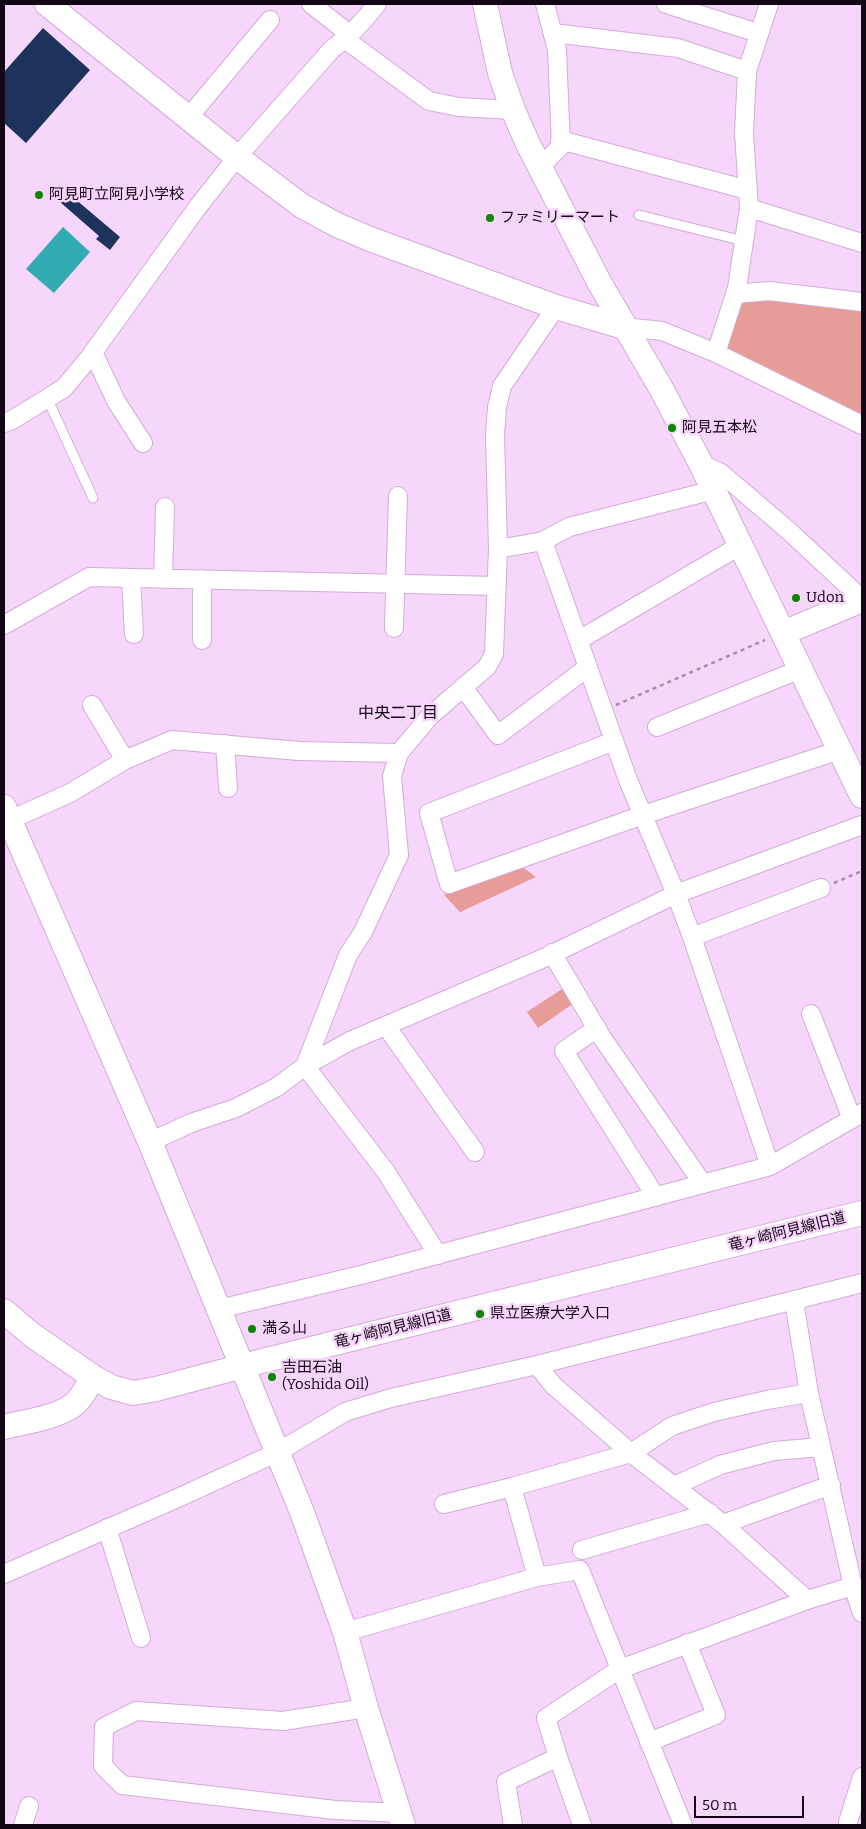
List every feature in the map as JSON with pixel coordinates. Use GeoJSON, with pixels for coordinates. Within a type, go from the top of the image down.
{"type":"FeatureCollection","features":[{"type":"Feature","properties":{"kind":"street"},"geometry":{"type":"LineString","coordinates":[[47,4],[237,157],[302,206],[337,225],[370,239],[556,307],[624,327],[662,331],[716,353],[862,425]]}},
{"type":"Feature","properties":{"kind":"street"},"geometry":{"type":"LineString","coordinates":[[311,4],[343,29],[346,40],[430,101],[459,107],[513,110]]}},
{"type":"Feature","properties":{"kind":"street"},"geometry":{"type":"LineString","coordinates":[[4,423],[64,388],[93,352],[197,208],[237,157],[332,49],[346,40],[363,23],[377,4]]}},
{"type":"Feature","properties":{"kind":"street"},"geometry":{"type":"LineString","coordinates":[[486,4],[500,73],[513,110],[540,167],[599,282],[672,406],[862,796]]}},
{"type":"Feature","properties":{"kind":"street"},"geometry":{"type":"LineString","coordinates":[[540,167],[561,146],[557,50],[545,4]]}},
{"type":"Feature","properties":{"kind":"street"},"geometry":{"type":"LineString","coordinates":[[666,4],[758,33]]}},
{"type":"Feature","properties":{"kind":"street"},"geometry":{"type":"LineString","coordinates":[[716,353],[735,294],[749,208],[744,133],[747,71],[769,4]]}},
{"type":"Feature","properties":{"kind":"street"},"geometry":{"type":"LineString","coordinates":[[188,118],[270,20]]}},
{"type":"Feature","properties":{"kind":"street"},"geometry":{"type":"LineString","coordinates":[[552,33],[678,48],[747,71]]}},
{"type":"Feature","properties":{"kind":"street"},"geometry":{"type":"LineString","coordinates":[[560,140],[748,190]]}},
{"type":"Feature","properties":{"kind":"street"},"geometry":{"type":"LineString","coordinates":[[749,208],[862,243]]}},
{"type":"Feature","properties":{"kind":"street"},"geometry":{"type":"LineString","coordinates":[[735,294],[769,291],[862,302]]}},
{"type":"Feature","properties":{"kind":"street"},"geometry":{"type":"LineString","coordinates":[[305,1066],[348,955],[364,932],[399,855],[392,776],[399,753],[430,716],[487,667],[494,654],[498,549],[495,435],[497,407],[502,386],[556,307]]}},
{"type":"Feature","properties":{"kind":"street"},"geometry":{"type":"LineString","coordinates":[[93,352],[116,401],[143,443]]}},
{"type":"Feature","properties":{"kind":"street"},"geometry":{"type":"LineString","coordinates":[[701,464],[721,473],[789,531],[862,599],[783,633]]}},
{"type":"Feature","properties":{"kind":"street"},"geometry":{"type":"LineString","coordinates":[[498,549],[543,541],[570,527],[714,490]]}},
{"type":"Feature","properties":{"kind":"street"},"geometry":{"type":"LineString","coordinates":[[394,628],[398,496]]}},
{"type":"Feature","properties":{"kind":"street"},"geometry":{"type":"LineString","coordinates":[[163,578],[165,507]]}},
{"type":"Feature","properties":{"kind":"street"},"geometry":{"type":"LineString","coordinates":[[543,541],[614,741],[692,937],[770,1166]]}},
{"type":"Feature","properties":{"kind":"street"},"geometry":{"type":"LineString","coordinates":[[578,640],[741,545]]}},
{"type":"Feature","properties":{"kind":"street"},"geometry":{"type":"LineString","coordinates":[[4,625],[89,577],[497,586]]}},
{"type":"Feature","properties":{"kind":"street"},"geometry":{"type":"LineString","coordinates":[[131,578],[134,634]]}},
{"type":"Feature","properties":{"kind":"street"},"geometry":{"type":"LineString","coordinates":[[202,579],[202,640]]}},
{"type":"Feature","properties":{"kind":"street"},"geometry":{"type":"LineString","coordinates":[[463,687],[498,735],[588,667]]}},
{"type":"Feature","properties":{"kind":"street"},"geometry":{"type":"LineString","coordinates":[[657,726],[801,669]]}},
{"type":"Feature","properties":{"kind":"street"},"geometry":{"type":"LineString","coordinates":[[92,705],[125,760]]}},
{"type":"Feature","properties":{"kind":"street"},"geometry":{"type":"LineString","coordinates":[[366,1708],[283,1720],[136,1711],[104,1728],[103,1766],[122,1785],[401,1819],[327,1578],[278,1452],[150,1142],[7,814],[70,793],[125,760],[172,740],[298,751],[399,753]]}},
{"type":"Feature","properties":{"kind":"street"},"geometry":{"type":"LineString","coordinates":[[614,741],[428,813],[449,884],[643,815],[840,750]]}},
{"type":"Feature","properties":{"kind":"street"},"geometry":{"type":"LineString","coordinates":[[224,744],[228,788]]}},
{"type":"Feature","properties":{"kind":"street"},"geometry":{"type":"LineString","coordinates":[[150,1142],[191,1123],[236,1108],[277,1087],[305,1066],[350,1042],[552,953],[676,894],[862,825]]}},
{"type":"Feature","properties":{"kind":"street"},"geometry":{"type":"LineString","coordinates":[[692,937],[821,888]]}},
{"type":"Feature","properties":{"kind":"street"},"geometry":{"type":"LineString","coordinates":[[552,953],[596,1028],[703,1184]]}},
{"type":"Feature","properties":{"kind":"street"},"geometry":{"type":"LineString","coordinates":[[219,1309],[438,1255],[770,1166],[857,1116],[810,1014]]}},
{"type":"Feature","properties":{"kind":"street"},"geometry":{"type":"LineString","coordinates":[[386,1026],[476,1152]]}},
{"type":"Feature","properties":{"kind":"street"},"geometry":{"type":"LineString","coordinates":[[596,1028],[564,1051],[656,1197]]}},
{"type":"Feature","properties":{"kind":"street"},"geometry":{"type":"LineString","coordinates":[[305,1066],[386,1172],[438,1255]]}},
{"type":"Feature","properties":{"kind":"street","name":"竜ヶ崎阿見線旧道"},"geometry":{"type":"LineString","coordinates":[[4,1311],[39,1340],[93,1376],[111,1387],[133,1393],[156,1389],[862,1213]]}},
{"type":"Feature","properties":{"kind":"street"},"geometry":{"type":"LineString","coordinates":[[4,1574],[278,1452],[345,1412],[391,1398],[537,1365],[862,1283]]}},
{"type":"Feature","properties":{"kind":"street"},"geometry":{"type":"LineString","coordinates":[[794,1301],[809,1393],[853,1586],[862,1613]]}},
{"type":"Feature","properties":{"kind":"street"},"geometry":{"type":"LineString","coordinates":[[537,1365],[553,1385],[631,1453],[716,1519],[807,1600]]}},
{"type":"Feature","properties":{"kind":"street"},"geometry":{"type":"LineString","coordinates":[[4,1427],[58,1413],[72,1406],[82,1396],[93,1376]]}},
{"type":"Feature","properties":{"kind":"street"},"geometry":{"type":"LineString","coordinates":[[444,1504],[631,1453],[672,1426],[714,1412],[809,1393]]}},
{"type":"Feature","properties":{"kind":"street"},"geometry":{"type":"LineString","coordinates":[[674,1486],[720,1465],[774,1451],[821,1447]]}},
{"type":"Feature","properties":{"kind":"street"},"geometry":{"type":"LineString","coordinates":[[582,1550],[716,1519],[831,1485]]}},
{"type":"Feature","properties":{"kind":"street"},"geometry":{"type":"LineString","coordinates":[[512,1487],[537,1578]]}},
{"type":"Feature","properties":{"kind":"street"},"geometry":{"type":"LineString","coordinates":[[107,1528],[141,1638]]}},
{"type":"Feature","properties":{"kind":"street"},"geometry":{"type":"LineString","coordinates":[[345,1632],[537,1578],[580,1570],[683,1825]]}},
{"type":"Feature","properties":{"kind":"street"},"geometry":{"type":"LineString","coordinates":[[582,1825],[546,1718],[620,1669],[807,1600],[853,1586]]}},
{"type":"Feature","properties":{"kind":"street"},"geometry":{"type":"LineString","coordinates":[[649,1742],[716,1715],[687,1643]]}},
{"type":"Feature","properties":{"kind":"street"},"geometry":{"type":"LineString","coordinates":[[513,1825],[506,1782],[558,1758]]}},
{"type":"Feature","properties":{"kind":"street"},"geometry":{"type":"LineString","coordinates":[[847,1824],[862,1777]]}},
{"type":"Feature","properties":{"kind":"street"},"geometry":{"type":"LineString","coordinates":[[23,1825],[28,1806]]}},
{"type":"Feature","properties":{"kind":"street"},"geometry":{"type":"LineString","coordinates":[[847,1824],[862,1810]]}},
{"type":"Feature","properties":{"kind":"lane"},"geometry":{"type":"LineString","coordinates":[[639,215],[744,241]]}},
{"type":"Feature","properties":{"kind":"lane"},"geometry":{"type":"LineString","coordinates":[[47,398],[93,498]]}},
{"type":"Feature","properties":{"kind":"path"},"geometry":{"type":"LineString","coordinates":[[604,710],[783,633]]}},
{"type":"Feature","properties":{"kind":"path"},"geometry":{"type":"LineString","coordinates":[[821,888],[862,872]]}},
{"type":"Feature","properties":{"kind":"shaded area"},"geometry":{"type":"Polygon","coordinates":[[[63,227],[90,252],[54,293],[26,269],[63,227]]]}},
{"type":"Feature","properties":{"kind":"shaded area"},"geometry":{"type":"Polygon","coordinates":[[[735,294],[862,302],[862,417],[716,353],[735,294]]]}},
{"type":"Feature","properties":{"kind":"shaded area"},"geometry":{"type":"Polygon","coordinates":[[[521,866],[536,877],[460,912],[444,895],[521,866]]]}},
{"type":"Feature","properties":{"kind":"shaded area"},"geometry":{"type":"Polygon","coordinates":[[[565,987],[574,1003],[538,1028],[527,1012],[565,987]]]}},
{"type":"Feature","properties":{"kind":"building"},"geometry":{"type":"Polygon","coordinates":[[[43,28],[90,70],[26,143],[4,123],[4,72],[43,28]]]}},
{"type":"Feature","properties":{"kind":"building"},"geometry":{"type":"Polygon","coordinates":[[[68,193],[120,237],[110,250],[96,239],[99,236],[60,202],[68,193]]]}},
{"type":"Feature","properties":{"kind":"place","name":"阿見町立阿見小学校"},"geometry":{"type":"Point","coordinates":[39,195]}},
{"type":"Feature","properties":{"kind":"place","name":"ファミリーマート"},"geometry":{"type":"Point","coordinates":[490,218]}},
{"type":"Feature","properties":{"kind":"place","name":"阿見五本松"},"geometry":{"type":"Point","coordinates":[672,428]}},
{"type":"Feature","properties":{"kind":"place","name":"Udon"},"geometry":{"type":"Point","coordinates":[796,598]}},
{"type":"Feature","properties":{"kind":"place","name":"県立医療大学入口"},"geometry":{"type":"Point","coordinates":[480,1314]}},
{"type":"Feature","properties":{"kind":"place","name":"満る山"},"geometry":{"type":"Point","coordinates":[252,1329]}},
{"type":"Feature","properties":{"kind":"place","name":"吉田石油 (Yoshida Oil)"},"geometry":{"type":"Point","coordinates":[272,1377]}},
{"type":"Feature","properties":{"kind":"district","name":"中央二丁目"},"geometry":{"type":"Point","coordinates":[398,714]}}]}
